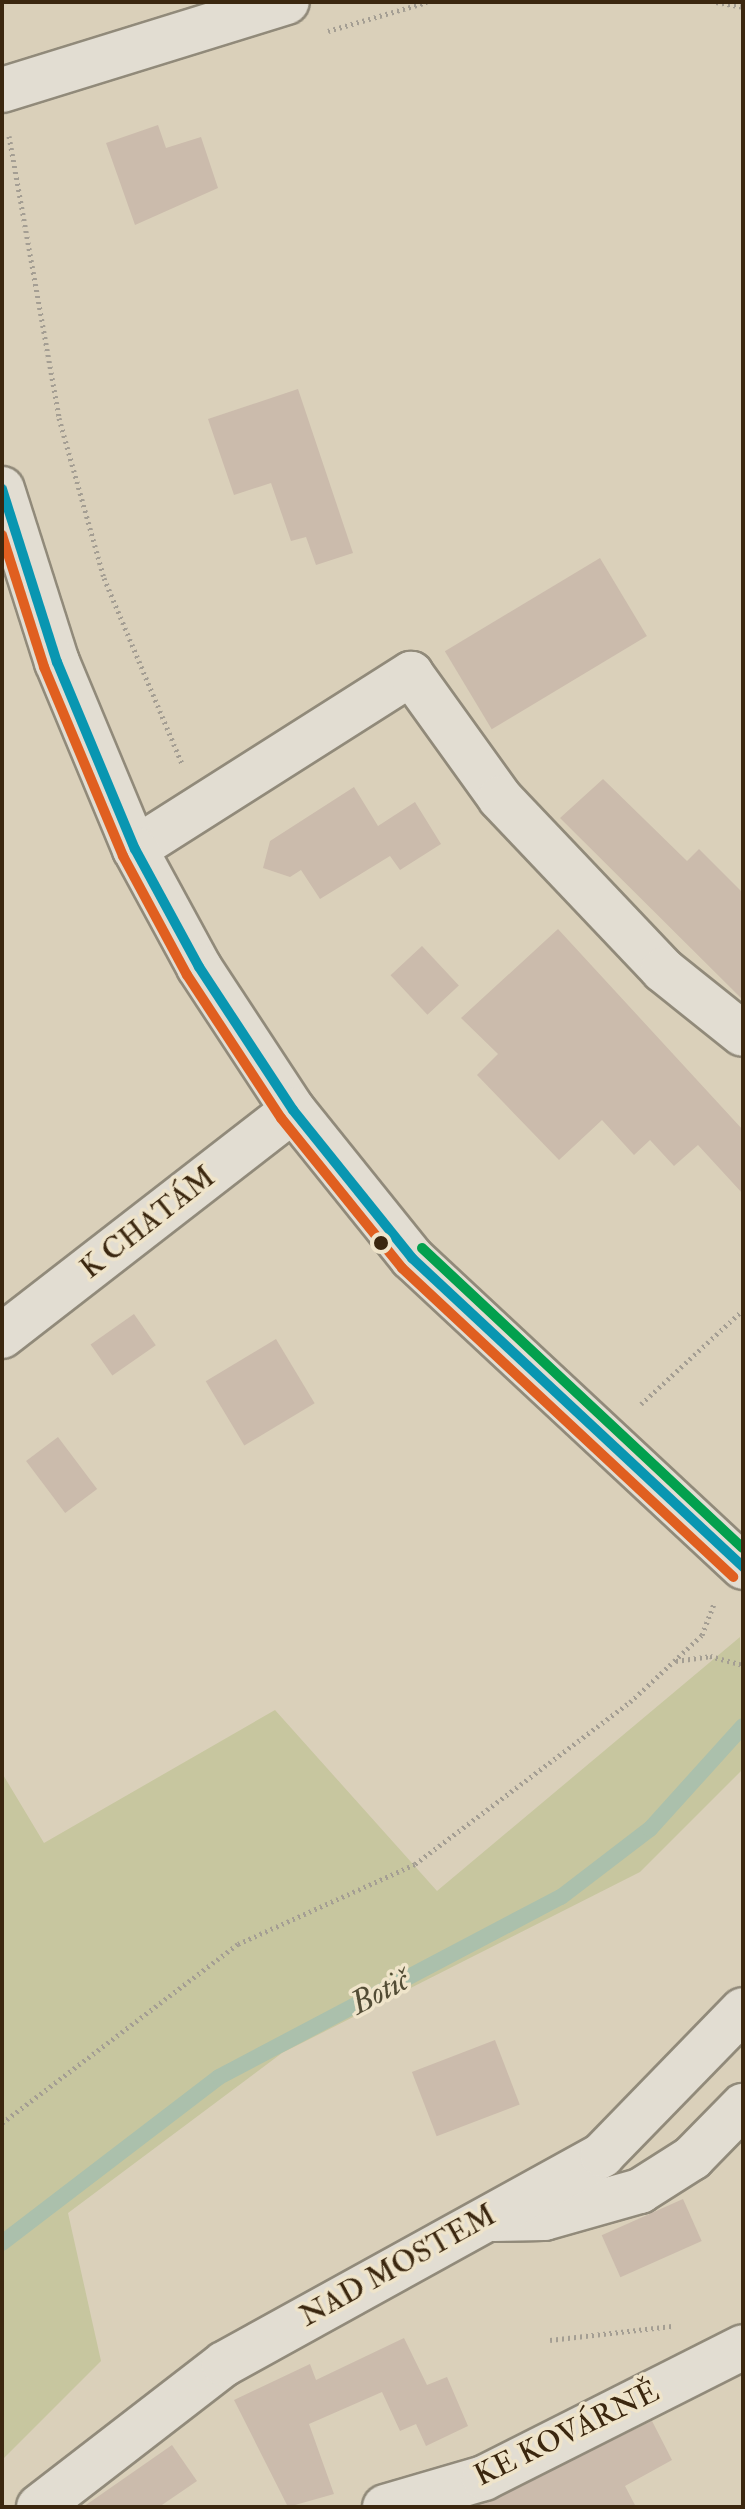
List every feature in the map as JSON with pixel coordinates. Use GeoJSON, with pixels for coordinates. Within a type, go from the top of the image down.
{"type":"FeatureCollection","features":[{"type":"Feature","properties":{"kind":"street"},"geometry":{"type":"LineString","coordinates":[[5,107],[287,2]]}},
{"type":"Feature","properties":{"kind":"street"},"geometry":{"type":"LineString","coordinates":[[2,489],[57,662],[135,849],[199,967],[293,1110],[412,1258],[729,1582]]}},
{"type":"Feature","properties":{"kind":"street"},"geometry":{"type":"LineString","coordinates":[[135,849],[411,674],[500,798],[663,970],[743,1034]]}},
{"type":"Feature","properties":{"kind":"street","name":"K CHATÁM"},"geometry":{"type":"LineString","coordinates":[[2,1336],[293,1110]]}},
{"type":"Feature","properties":{"kind":"street","name":"NAD MOSTEM"},"geometry":{"type":"LineString","coordinates":[[39,2507],[224,2364],[480,2219],[602,2155],[743,2010]]}},
{"type":"Feature","properties":{"kind":"street"},"geometry":{"type":"LineString","coordinates":[[480,2219],[544,2218],[640,2191],[692,2158],[743,2106]]}},
{"type":"Feature","properties":{"kind":"street","name":"KE KOVÁRNĚ"},"geometry":{"type":"LineString","coordinates":[[385,2507],[484,2478],[743,2347]]}},
{"type":"Feature","properties":{"kind":"path"},"geometry":{"type":"LineString","coordinates":[[716,2],[743,7]]}},
{"type":"Feature","properties":{"kind":"path"},"geometry":{"type":"LineString","coordinates":[[5,107],[59,418],[104,578],[186,772]]}},
{"type":"Feature","properties":{"kind":"path"},"geometry":{"type":"LineString","coordinates":[[636,1409],[743,1310]]}},
{"type":"Feature","properties":{"kind":"path"},"geometry":{"type":"LineString","coordinates":[[2,2123],[238,1944],[415,1864],[675,1661],[702,1635],[729,1582]]}},
{"type":"Feature","properties":{"kind":"path"},"geometry":{"type":"LineString","coordinates":[[675,1661],[710,1656],[743,1665]]}},
{"type":"Feature","properties":{"kind":"path"},"geometry":{"type":"LineString","coordinates":[[550,2340],[685,2324]]}},
{"type":"Feature","properties":{"kind":"green space"},"geometry":{"type":"Polygon","coordinates":[[[740,1637],[743,1769],[640,1872],[282,2053],[68,2213],[101,2361],[2,2460],[2,1773],[44,1843],[275,1710],[437,1891],[740,1637]]]}},
{"type":"Feature","properties":{"kind":"building"},"geometry":{"type":"Polygon","coordinates":[[[158,125],[166,148],[201,137],[218,188],[135,225],[106,143],[158,125]]]}},
{"type":"Feature","properties":{"kind":"building"},"geometry":{"type":"Polygon","coordinates":[[[298,389],[353,553],[316,565],[306,537],[291,541],[271,483],[234,495],[208,419],[298,389]]]}},
{"type":"Feature","properties":{"kind":"building"},"geometry":{"type":"Polygon","coordinates":[[[600,558],[647,636],[492,729],[445,651],[600,558]]]}},
{"type":"Feature","properties":{"kind":"building"},"geometry":{"type":"Polygon","coordinates":[[[603,779],[687,861],[699,849],[743,893],[743,1000],[560,818],[603,779]]]}},
{"type":"Feature","properties":{"kind":"building"},"geometry":{"type":"Polygon","coordinates":[[[354,787],[378,826],[415,802],[441,844],[400,870],[390,856],[320,899],[301,870],[290,877],[263,868],[270,841],[354,787]]]}},
{"type":"Feature","properties":{"kind":"building"},"geometry":{"type":"Polygon","coordinates":[[[558,929],[743,1130],[743,1194],[698,1145],[674,1166],[650,1140],[634,1155],[602,1120],[559,1160],[477,1075],[498,1054],[461,1018],[558,929]]]}},
{"type":"Feature","properties":{"kind":"building"},"geometry":{"type":"Polygon","coordinates":[[[422,946],[459,985],[427,1015],[391,975],[422,946]]]}},
{"type":"Feature","properties":{"kind":"building"},"geometry":{"type":"Polygon","coordinates":[[[134,1314],[156,1345],[112,1376],[91,1344],[134,1314]]]}},
{"type":"Feature","properties":{"kind":"building"},"geometry":{"type":"Polygon","coordinates":[[[276,1339],[315,1403],[244,1446],[206,1381],[276,1339]]]}},
{"type":"Feature","properties":{"kind":"building"},"geometry":{"type":"Polygon","coordinates":[[[58,1437],[97,1489],[65,1513],[26,1461],[58,1437]]]}},
{"type":"Feature","properties":{"kind":"building"},"geometry":{"type":"Polygon","coordinates":[[[495,2040],[520,2104],[437,2136],[412,2072],[495,2040]]]}},
{"type":"Feature","properties":{"kind":"building"},"geometry":{"type":"Polygon","coordinates":[[[683,2199],[702,2241],[620,2277],[602,2235],[683,2199]]]}},
{"type":"Feature","properties":{"kind":"building"},"geometry":{"type":"Polygon","coordinates":[[[404,2338],[427,2385],[447,2377],[468,2426],[426,2446],[416,2424],[400,2431],[382,2392],[309,2424],[334,2494],[288,2507],[234,2400],[310,2364],[316,2380],[404,2338]]]}},
{"type":"Feature","properties":{"kind":"building"},"geometry":{"type":"Polygon","coordinates":[[[652,2421],[672,2460],[625,2486],[636,2507],[474,2507],[652,2421]]]}},
{"type":"Feature","properties":{"kind":"building"},"geometry":{"type":"Polygon","coordinates":[[[172,2445],[197,2481],[159,2507],[83,2507],[172,2445]]]}},
{"type":"Feature","properties":{"kind":"waterway","name":"Botič"},"geometry":{"type":"LineString","coordinates":[[2,2243],[219,2077],[561,1897],[650,1829],[743,1726]]}},
{"type":"Feature","properties":{"kind":"transit line"},"geometry":{"type":"LineString","coordinates":[[2,489],[57,662],[135,849],[199,967],[293,1110],[412,1258],[743,1567]]}},
{"type":"Feature","properties":{"kind":"transit line"},"geometry":{"type":"LineString","coordinates":[[2,535],[44,667],[123,856],[187,975],[281,1118],[402,1268],[733,1577]]}},
{"type":"Feature","properties":{"kind":"transit line"},"geometry":{"type":"LineString","coordinates":[[422,1248],[743,1548]]}}]}
